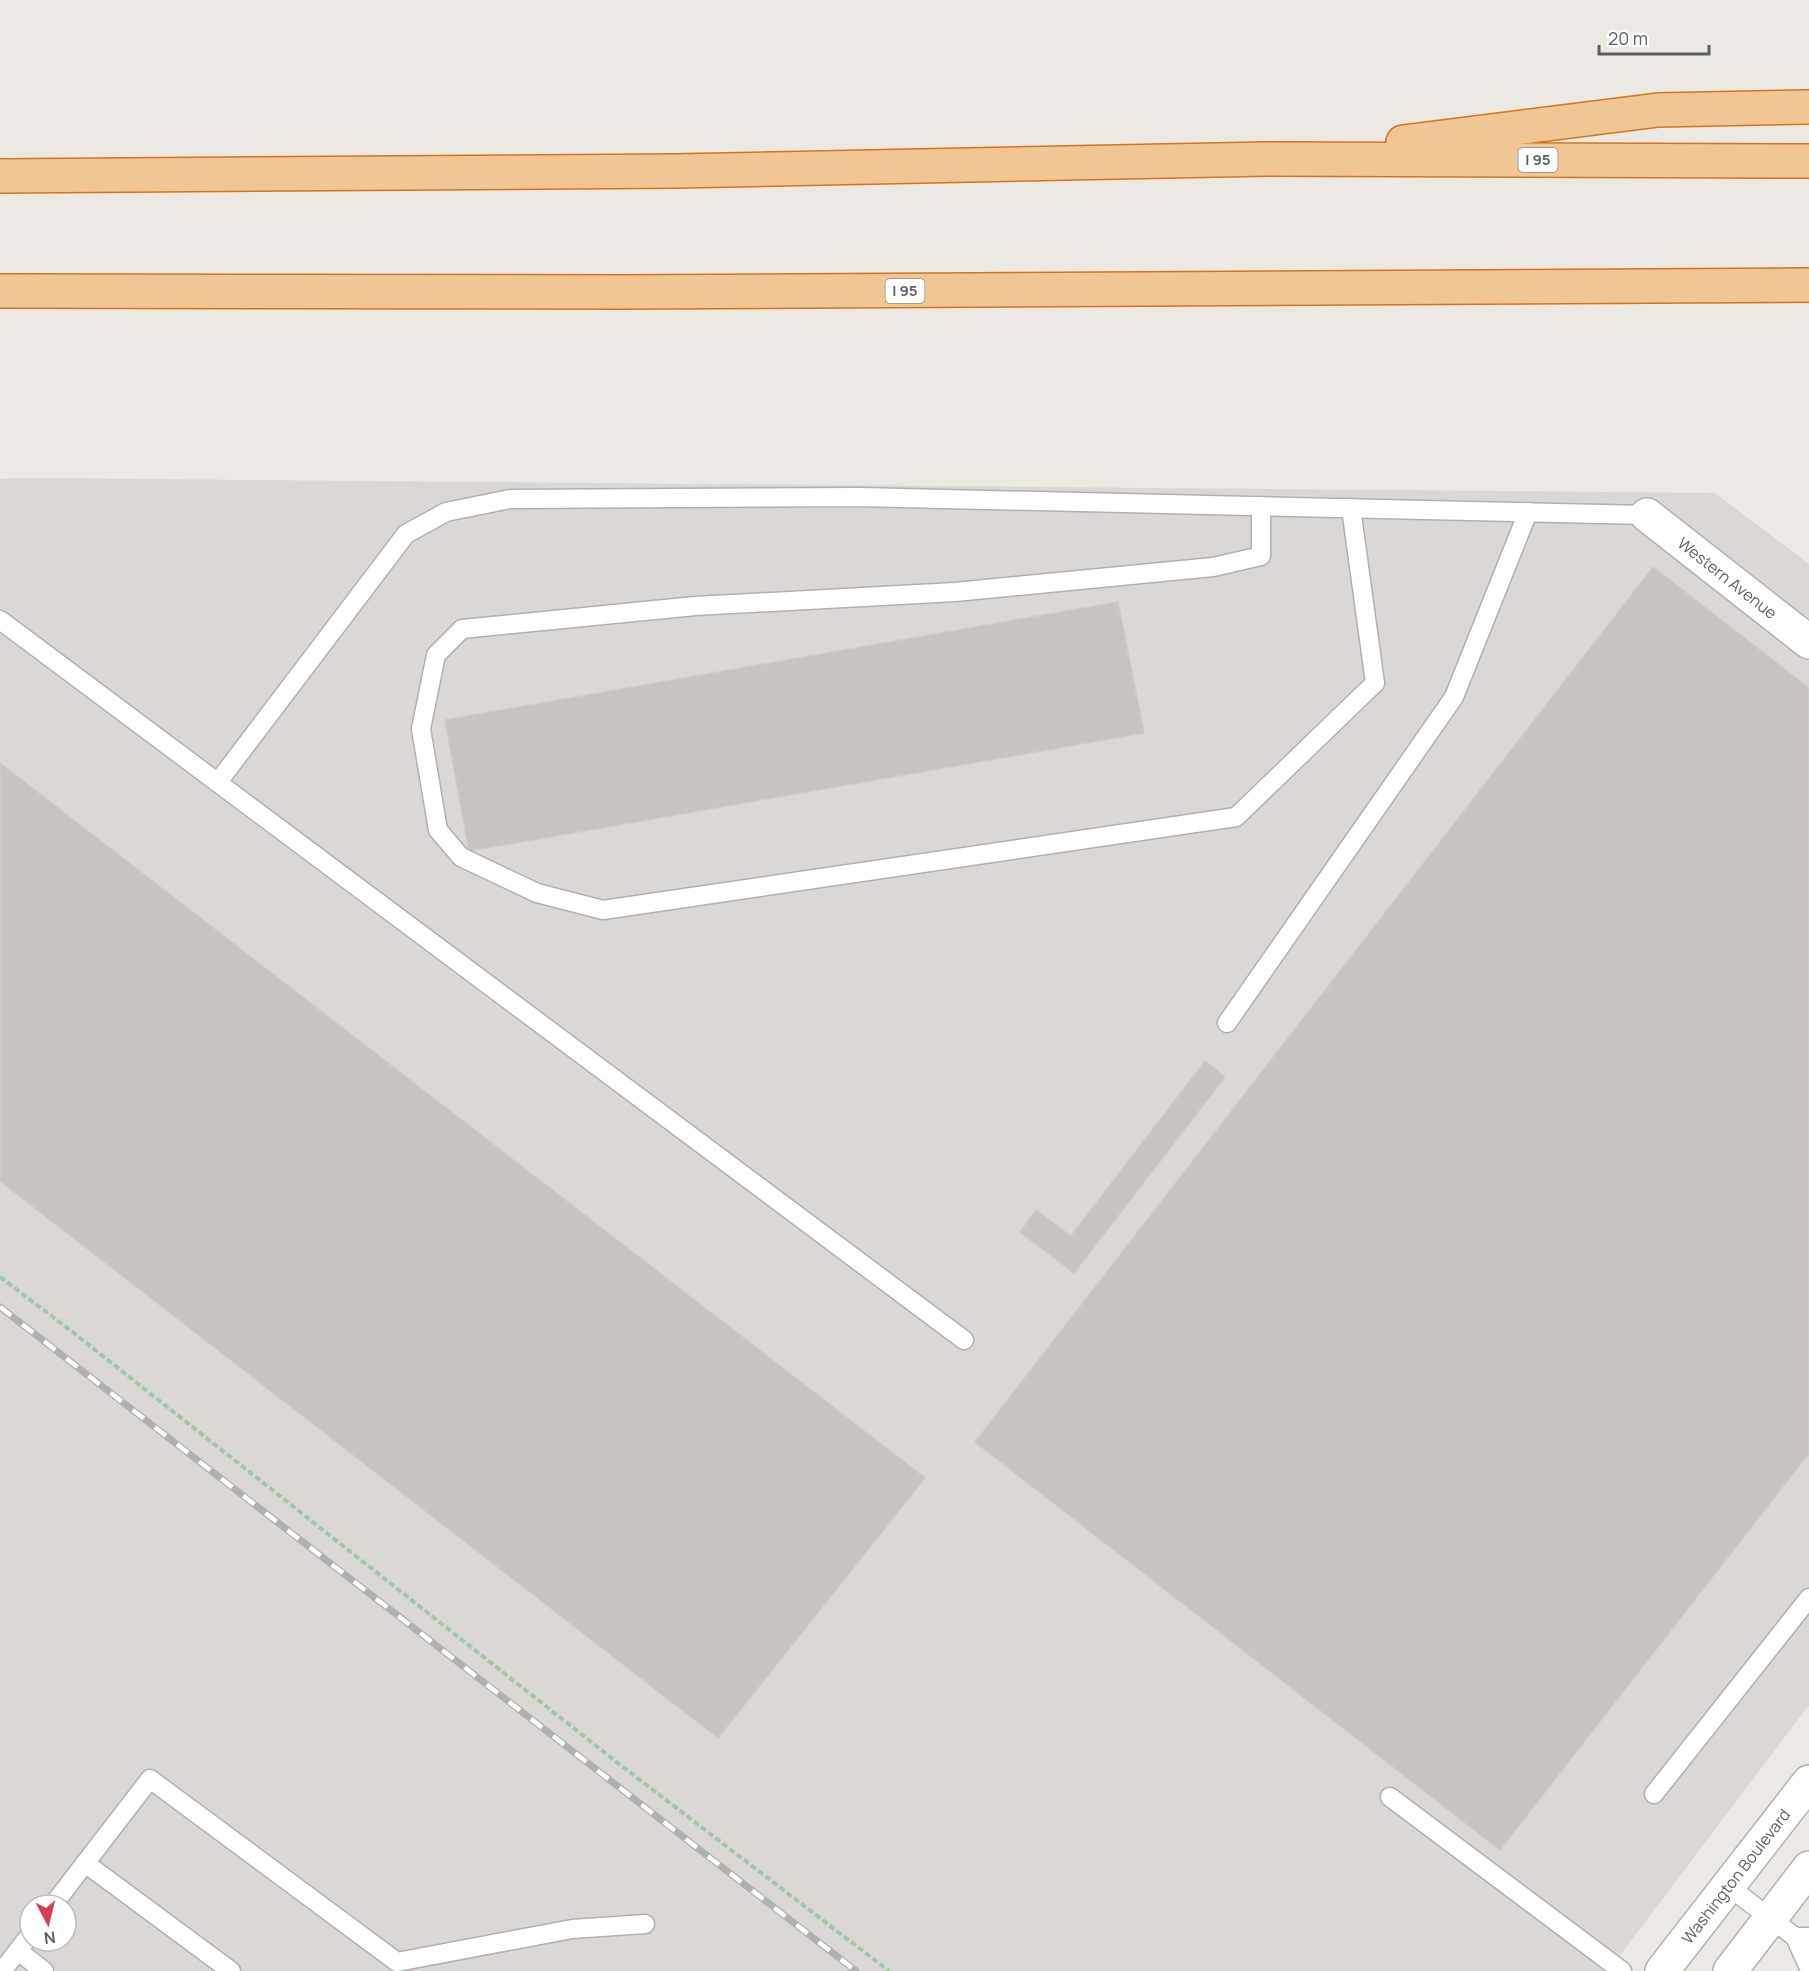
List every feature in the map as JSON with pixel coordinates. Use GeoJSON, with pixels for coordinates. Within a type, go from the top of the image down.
{"type":"FeatureCollection","features":[{"type":"Feature","properties":{"kind":"highway"},"geometry":{"type":"LineString","coordinates":[[1268,159],[1658,110],[1809,107]]}},
{"type":"Feature","properties":{"kind":"highway","name":"I 95"},"geometry":{"type":"LineString","coordinates":[[0,176],[676,171],[1268,159],[1809,161]]}},
{"type":"Feature","properties":{"kind":"highway","name":"I 95"},"geometry":{"type":"LineString","coordinates":[[0,291],[622,292],[1809,285]]}},
{"type":"Feature","properties":{"kind":"main road","name":"Western Avenue"},"geometry":{"type":"LineString","coordinates":[[1647,515],[1809,642]]}},
{"type":"Feature","properties":{"kind":"main road","name":"Washington Boulevard"},"geometry":{"type":"LineString","coordinates":[[1662,1971],[1809,1782]]}},
{"type":"Feature","properties":{"kind":"main road"},"geometry":{"type":"LineString","coordinates":[[1730,1971],[1791,1931],[1809,1868]]}},
{"type":"Feature","properties":{"kind":"lane"},"geometry":{"type":"LineString","coordinates":[[218,782],[406,534],[446,512],[510,499],[859,497],[1647,515]]}},
{"type":"Feature","properties":{"kind":"lane"},"geometry":{"type":"LineString","coordinates":[[1261,506],[1261,556],[1213,567],[955,592],[695,606],[462,629],[436,655],[421,729],[438,830],[461,857],[537,893],[603,910],[1236,817],[1375,683],[1351,508]]}},
{"type":"Feature","properties":{"kind":"lane"},"geometry":{"type":"LineString","coordinates":[[1227,1023],[1454,697],[1528,512]]}},
{"type":"Feature","properties":{"kind":"lane"},"geometry":{"type":"LineString","coordinates":[[0,620],[964,1340]]}},
{"type":"Feature","properties":{"kind":"lane"},"geometry":{"type":"LineString","coordinates":[[1654,1794],[1809,1598]]}},
{"type":"Feature","properties":{"kind":"lane"},"geometry":{"type":"LineString","coordinates":[[62,1893],[150,1779],[393,1966],[572,1929],[645,1924]]}},
{"type":"Feature","properties":{"kind":"lane"},"geometry":{"type":"LineString","coordinates":[[1390,1797],[1622,1971]]}},
{"type":"Feature","properties":{"kind":"lane"},"geometry":{"type":"LineString","coordinates":[[85,1863],[231,1971]]}},
{"type":"Feature","properties":{"kind":"lane"},"geometry":{"type":"LineString","coordinates":[[1728,1886],[1791,1931],[1809,1968]]}},
{"type":"Feature","properties":{"kind":"lane"},"geometry":{"type":"LineString","coordinates":[[2,1971],[18,1951]]}},
{"type":"Feature","properties":{"kind":"lane"},"geometry":{"type":"LineString","coordinates":[[21,1953],[44,1971]]}},
{"type":"Feature","properties":{"kind":"path"},"geometry":{"type":"LineString","coordinates":[[0,1278],[70,1330],[614,1760],[889,1971]]}},
{"type":"Feature","properties":{"kind":"shaded area"},"geometry":{"type":"Polygon","coordinates":[[[0,479],[1715,493],[1809,564],[1809,1705],[1608,1971],[0,1971],[0,479]]]}},
{"type":"Feature","properties":{"kind":"building"},"geometry":{"type":"Polygon","coordinates":[[[1653,567],[1809,688],[1809,1453],[1500,1850],[975,1442],[1653,567]]]}},
{"type":"Feature","properties":{"kind":"building"},"geometry":{"type":"Polygon","coordinates":[[[1118,602],[1144,733],[469,851],[445,720],[1118,602]]]}},
{"type":"Feature","properties":{"kind":"building"},"geometry":{"type":"Polygon","coordinates":[[[0,763],[925,1478],[718,1738],[0,1181],[0,763]]]}},
{"type":"Feature","properties":{"kind":"building"},"geometry":{"type":"Polygon","coordinates":[[[1205,1061],[1225,1077],[1074,1273],[1020,1232],[1036,1210],[1071,1236],[1205,1061]]]}},
{"type":"Feature","properties":{"kind":"railway"},"geometry":{"type":"LineString","coordinates":[[0,1307],[856,1971]]}}]}
